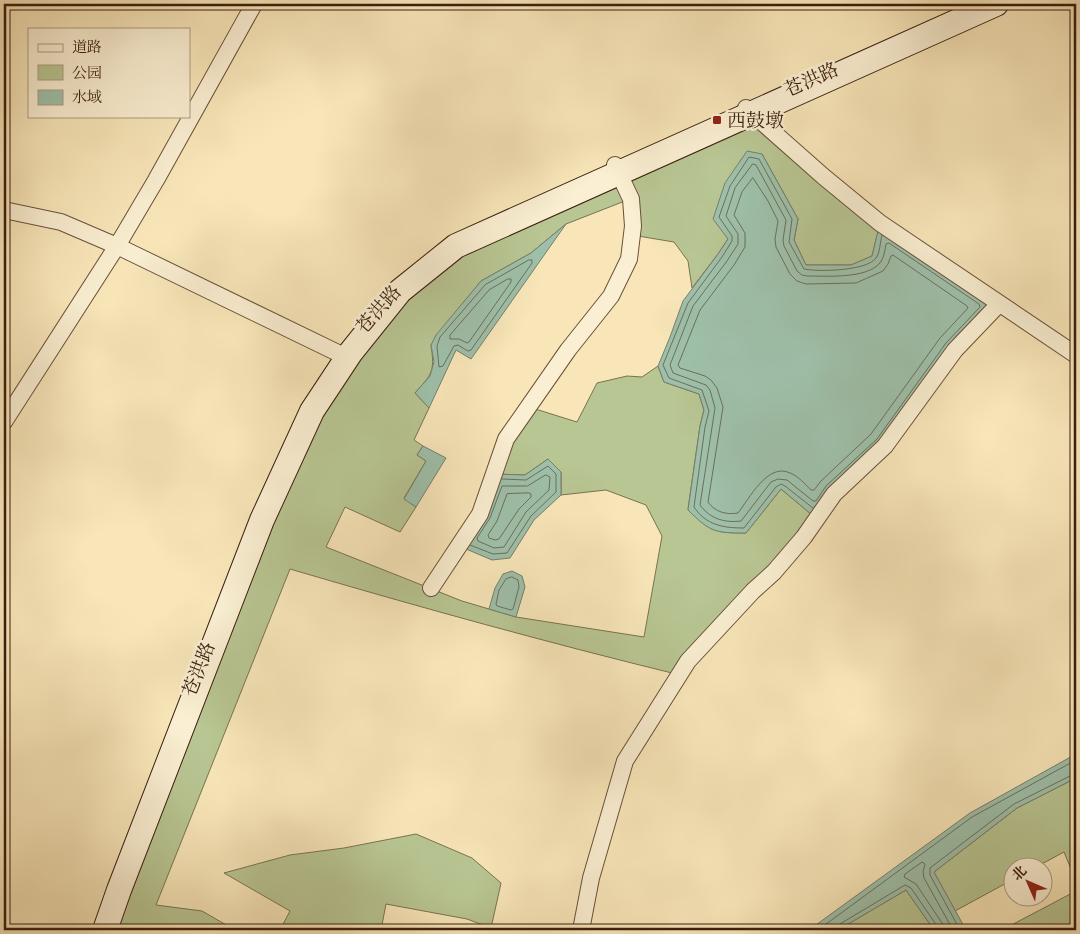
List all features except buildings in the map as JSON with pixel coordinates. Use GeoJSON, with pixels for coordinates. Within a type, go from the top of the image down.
{"type":"FeatureCollection","features":[{"type":"Feature","properties":{"kind":"main road","name":"苍洪路"},"geometry":{"type":"LineString","coordinates":[[99,930],[111,892],[253,526],[307,408],[340,354],[394,287],[451,242],[749,111],[985,4]]}},
{"type":"Feature","properties":{"kind":"main road"},"geometry":{"type":"LineString","coordinates":[[749,111],[996,4]]}},
{"type":"Feature","properties":{"kind":"main road"},"geometry":{"type":"LineString","coordinates":[[105,930],[122,880],[262,520],[312,411],[351,352],[400,291],[456,246],[617,169]]}},
{"type":"Feature","properties":{"kind":"street"},"geometry":{"type":"LineString","coordinates":[[4,422],[117,246],[254,4]]}},
{"type":"Feature","properties":{"kind":"street"},"geometry":{"type":"LineString","coordinates":[[749,111],[824,177],[880,222],[1076,355]]}},
{"type":"Feature","properties":{"kind":"street"},"geometry":{"type":"LineString","coordinates":[[431,588],[480,514],[506,439],[568,350],[611,296],[629,259],[633,226],[631,199],[617,169]]}},
{"type":"Feature","properties":{"kind":"street"},"geometry":{"type":"LineString","coordinates":[[4,210],[61,222],[117,246],[340,354]]}},
{"type":"Feature","properties":{"kind":"street"},"geometry":{"type":"LineString","coordinates":[[581,930],[591,878],[625,761],[688,661],[753,591],[774,572],[804,537],[834,494],[885,446],[954,350],[999,304]]}},
{"type":"Feature","properties":{"kind":"green space"},"geometry":{"type":"Polygon","coordinates":[[[746,108],[880,223],[872,256],[851,265],[806,265],[794,240],[798,219],[762,154],[728,239],[692,288],[688,261],[674,242],[632,235],[630,199],[566,224],[531,253],[481,281],[431,345],[433,361],[431,372],[415,393],[429,408],[414,440],[423,446],[417,455],[426,461],[404,498],[416,507],[400,532],[345,507],[326,547],[462,601],[516,617],[644,637],[662,536],[646,505],[606,490],[561,495],[561,472],[548,459],[525,475],[494,474],[529,407],[577,422],[597,383],[627,376],[642,377],[658,366],[664,382],[699,394],[704,410],[688,509],[696,517],[714,530],[746,533],[781,489],[817,519],[680,675],[484,624],[290,569],[156,905],[202,911],[235,930],[99,930],[253,526],[394,287],[746,108]]]}},
{"type":"Feature","properties":{"kind":"green space"},"geometry":{"type":"Polygon","coordinates":[[[1076,778],[1076,881],[1064,852],[1052,858],[1052,856],[1002,856],[1002,885],[955,911],[934,872],[1017,808],[1076,778]]]}},
{"type":"Feature","properties":{"kind":"green space"},"geometry":{"type":"Polygon","coordinates":[[[416,834],[472,858],[501,883],[491,928],[467,919],[386,904],[381,930],[349,930],[321,925],[319,930],[280,930],[290,911],[224,873],[290,855],[344,848],[416,834]]]}},
{"type":"Feature","properties":{"kind":"green space"},"geometry":{"type":"Polygon","coordinates":[[[906,890],[934,930],[838,930],[906,890]]]}},
{"type":"Feature","properties":{"kind":"green space"},"geometry":{"type":"Polygon","coordinates":[[[1076,891],[1076,930],[1002,930],[1048,906],[1052,906],[1052,904],[1076,891]]]}},
{"type":"Feature","properties":{"kind":"water"},"geometry":{"type":"Polygon","coordinates":[[[747,151],[762,154],[798,219],[794,240],[806,265],[851,265],[872,256],[880,223],[999,304],[817,519],[781,489],[746,533],[736,533],[714,530],[702,523],[688,510],[704,410],[699,394],[664,382],[658,366],[683,301],[728,239],[713,219],[725,183],[747,151]]]}},
{"type":"Feature","properties":{"kind":"water"},"geometry":{"type":"Polygon","coordinates":[[[566,224],[471,359],[456,350],[429,408],[415,393],[430,376],[434,362],[431,345],[436,335],[481,281],[531,253],[566,224]]]}},
{"type":"Feature","properties":{"kind":"water"},"geometry":{"type":"Polygon","coordinates":[[[423,446],[446,458],[416,507],[404,499],[426,461],[417,455],[423,446]]]}},
{"type":"Feature","properties":{"kind":"water"},"geometry":{"type":"Polygon","coordinates":[[[548,459],[561,472],[561,495],[534,520],[510,558],[492,560],[459,546],[494,474],[525,475],[548,459]]]}},
{"type":"Feature","properties":{"kind":"water"},"geometry":{"type":"Polygon","coordinates":[[[512,571],[522,576],[525,587],[516,617],[489,609],[495,588],[503,574],[512,571]]]}},
{"type":"Feature","properties":{"kind":"water"},"geometry":{"type":"Polygon","coordinates":[[[1076,754],[1076,778],[1017,808],[934,872],[966,930],[934,930],[906,890],[838,930],[809,930],[970,813],[1076,754]]]}},
{"type":"Feature","properties":{"kind":"place","name":"西鼓墩"},"geometry":{"type":"Point","coordinates":[717,120]}}]}
